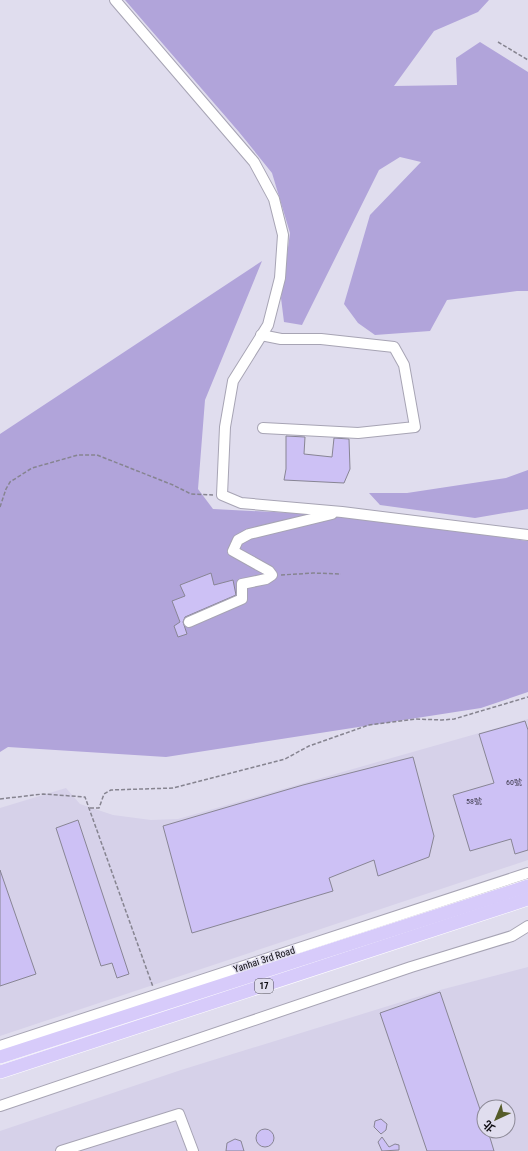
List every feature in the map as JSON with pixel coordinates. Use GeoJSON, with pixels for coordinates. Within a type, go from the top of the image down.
{"type":"FeatureCollection","features":[{"type":"Feature","properties":{"kind":"main road","name":"Yanhai 3rd Road"},"geometry":{"type":"LineString","coordinates":[[0,1057],[14,1047],[87,1023],[528,886]]}},
{"type":"Feature","properties":{"kind":"main road","name":"17"},"geometry":{"type":"LineString","coordinates":[[0,1072],[528,900]]}},
{"type":"Feature","properties":{"kind":"street"},"geometry":{"type":"LineString","coordinates":[[115,0],[254,162],[274,199],[283,235],[280,278],[268,325],[233,381],[225,426],[222,495],[241,503],[342,512],[528,535]]}},
{"type":"Feature","properties":{"kind":"street"},"geometry":{"type":"LineString","coordinates":[[261,334],[281,339],[321,339],[394,347],[404,365],[415,426],[358,433],[263,428]]}},
{"type":"Feature","properties":{"kind":"street"},"geometry":{"type":"LineString","coordinates":[[189,622],[242,599],[242,584],[266,579],[272,575],[269,571],[233,551],[238,540],[249,534],[342,512]]}},
{"type":"Feature","properties":{"kind":"street","name":"Yanhai 3rd Road"},"geometry":{"type":"LineString","coordinates":[[168,997],[528,873]]}},
{"type":"Feature","properties":{"kind":"street"},"geometry":{"type":"LineString","coordinates":[[241,1024],[251,1015],[381,971],[504,933],[528,919]]}},
{"type":"Feature","properties":{"kind":"street"},"geometry":{"type":"LineString","coordinates":[[0,1106],[405,969],[512,936],[528,926]]}},
{"type":"Feature","properties":{"kind":"street"},"geometry":{"type":"LineString","coordinates":[[168,997],[174,1015]]}},
{"type":"Feature","properties":{"kind":"street"},"geometry":{"type":"LineString","coordinates":[[87,1023],[93,1042]]}},
{"type":"Feature","properties":{"kind":"street","name":"Yanhai 3rd Road"},"geometry":{"type":"LineString","coordinates":[[0,1046],[14,1047]]}},
{"type":"Feature","properties":{"kind":"street"},"geometry":{"type":"LineString","coordinates":[[14,1047],[20,1066]]}},
{"type":"Feature","properties":{"kind":"street"},"geometry":{"type":"LineString","coordinates":[[61,1151],[179,1114],[192,1151]]}},
{"type":"Feature","properties":{"kind":"path"},"geometry":{"type":"LineString","coordinates":[[498,42],[528,60]]}},
{"type":"Feature","properties":{"kind":"path"},"geometry":{"type":"LineString","coordinates":[[0,507],[6,488],[10,482],[32,468],[78,455],[97,454],[191,494],[222,495]]}},
{"type":"Feature","properties":{"kind":"path"},"geometry":{"type":"LineString","coordinates":[[272,575],[313,573],[341,574]]}},
{"type":"Feature","properties":{"kind":"path"},"geometry":{"type":"LineString","coordinates":[[90,808],[99,808],[104,794],[111,790],[172,788],[285,759],[309,746],[369,725],[416,719],[454,719],[528,697]]}},
{"type":"Feature","properties":{"kind":"path"},"geometry":{"type":"LineString","coordinates":[[0,799],[43,794],[85,796],[153,987],[168,997]]}},
{"type":"Feature","properties":{"kind":"shaded area"},"geometry":{"type":"Polygon","coordinates":[[[125,0],[489,0],[478,12],[434,31],[394,86],[457,85],[456,58],[480,42],[528,72],[528,291],[517,291],[447,300],[430,331],[375,335],[358,323],[344,304],[370,215],[421,162],[400,157],[379,170],[302,325],[284,322],[281,298],[290,233],[272,173],[239,132],[125,0]]]}},
{"type":"Feature","properties":{"kind":"shaded area"},"geometry":{"type":"Polygon","coordinates":[[[262,261],[205,400],[198,489],[213,509],[354,516],[528,541],[528,692],[481,708],[166,757],[8,747],[0,752],[0,434],[262,261]]]}},
{"type":"Feature","properties":{"kind":"shaded area"},"geometry":{"type":"Polygon","coordinates":[[[528,470],[528,509],[475,518],[380,505],[369,493],[407,493],[506,478],[528,470]]]}},
{"type":"Feature","properties":{"kind":"shaded area"},"geometry":{"type":"Polygon","coordinates":[[[528,719],[528,860],[0,1036],[0,808],[66,788],[80,804],[113,815],[151,820],[178,819],[528,719]]]}},
{"type":"Feature","properties":{"kind":"shaded area"},"geometry":{"type":"Polygon","coordinates":[[[528,967],[528,1151],[0,1151],[0,1131],[181,1070],[440,990],[528,967]]]}},
{"type":"Feature","properties":{"kind":"building"},"geometry":{"type":"Polygon","coordinates":[[[286,436],[305,437],[304,454],[332,457],[334,438],[349,439],[350,469],[344,483],[284,480],[286,469],[286,436]]]}},
{"type":"Feature","properties":{"kind":"building"},"geometry":{"type":"Polygon","coordinates":[[[211,573],[214,585],[233,580],[236,595],[185,617],[183,622],[187,634],[178,637],[174,626],[180,622],[172,601],[185,596],[180,585],[211,573]]]}},
{"type":"Feature","properties":{"kind":"building"},"geometry":{"type":"Polygon","coordinates":[[[525,721],[528,730],[528,850],[515,854],[511,839],[470,851],[453,795],[494,783],[479,734],[525,721]]]}},
{"type":"Feature","properties":{"kind":"building"},"geometry":{"type":"Polygon","coordinates":[[[413,757],[434,836],[429,857],[378,876],[374,860],[329,878],[333,891],[192,933],[163,826],[303,785],[413,757]]]}},
{"type":"Feature","properties":{"kind":"building"},"geometry":{"type":"Polygon","coordinates":[[[78,820],[129,974],[117,978],[112,963],[101,966],[56,828],[78,820]]]}},
{"type":"Feature","properties":{"kind":"building"},"geometry":{"type":"Polygon","coordinates":[[[0,870],[36,974],[0,986],[0,870]]]}},
{"type":"Feature","properties":{"kind":"building"},"geometry":{"type":"Polygon","coordinates":[[[440,992],[476,1099],[476,1139],[490,1139],[494,1151],[427,1151],[380,1013],[440,992]]]}},
{"type":"Feature","properties":{"kind":"building"},"geometry":{"type":"Polygon","coordinates":[[[381,1119],[387,1124],[386,1130],[381,1134],[374,1127],[375,1121],[381,1119]]]}},
{"type":"Feature","properties":{"kind":"building"},"geometry":{"type":"Polygon","coordinates":[[[265,1129],[271,1132],[274,1138],[271,1144],[265,1147],[259,1144],[256,1138],[259,1132],[265,1129]]]}},
{"type":"Feature","properties":{"kind":"building"},"geometry":{"type":"Polygon","coordinates":[[[382,1137],[389,1147],[395,1144],[399,1145],[399,1150],[382,1151],[378,1142],[382,1137]]]}},
{"type":"Feature","properties":{"kind":"building"},"geometry":{"type":"Polygon","coordinates":[[[235,1139],[241,1141],[244,1151],[226,1151],[227,1143],[235,1139]]]}}]}
